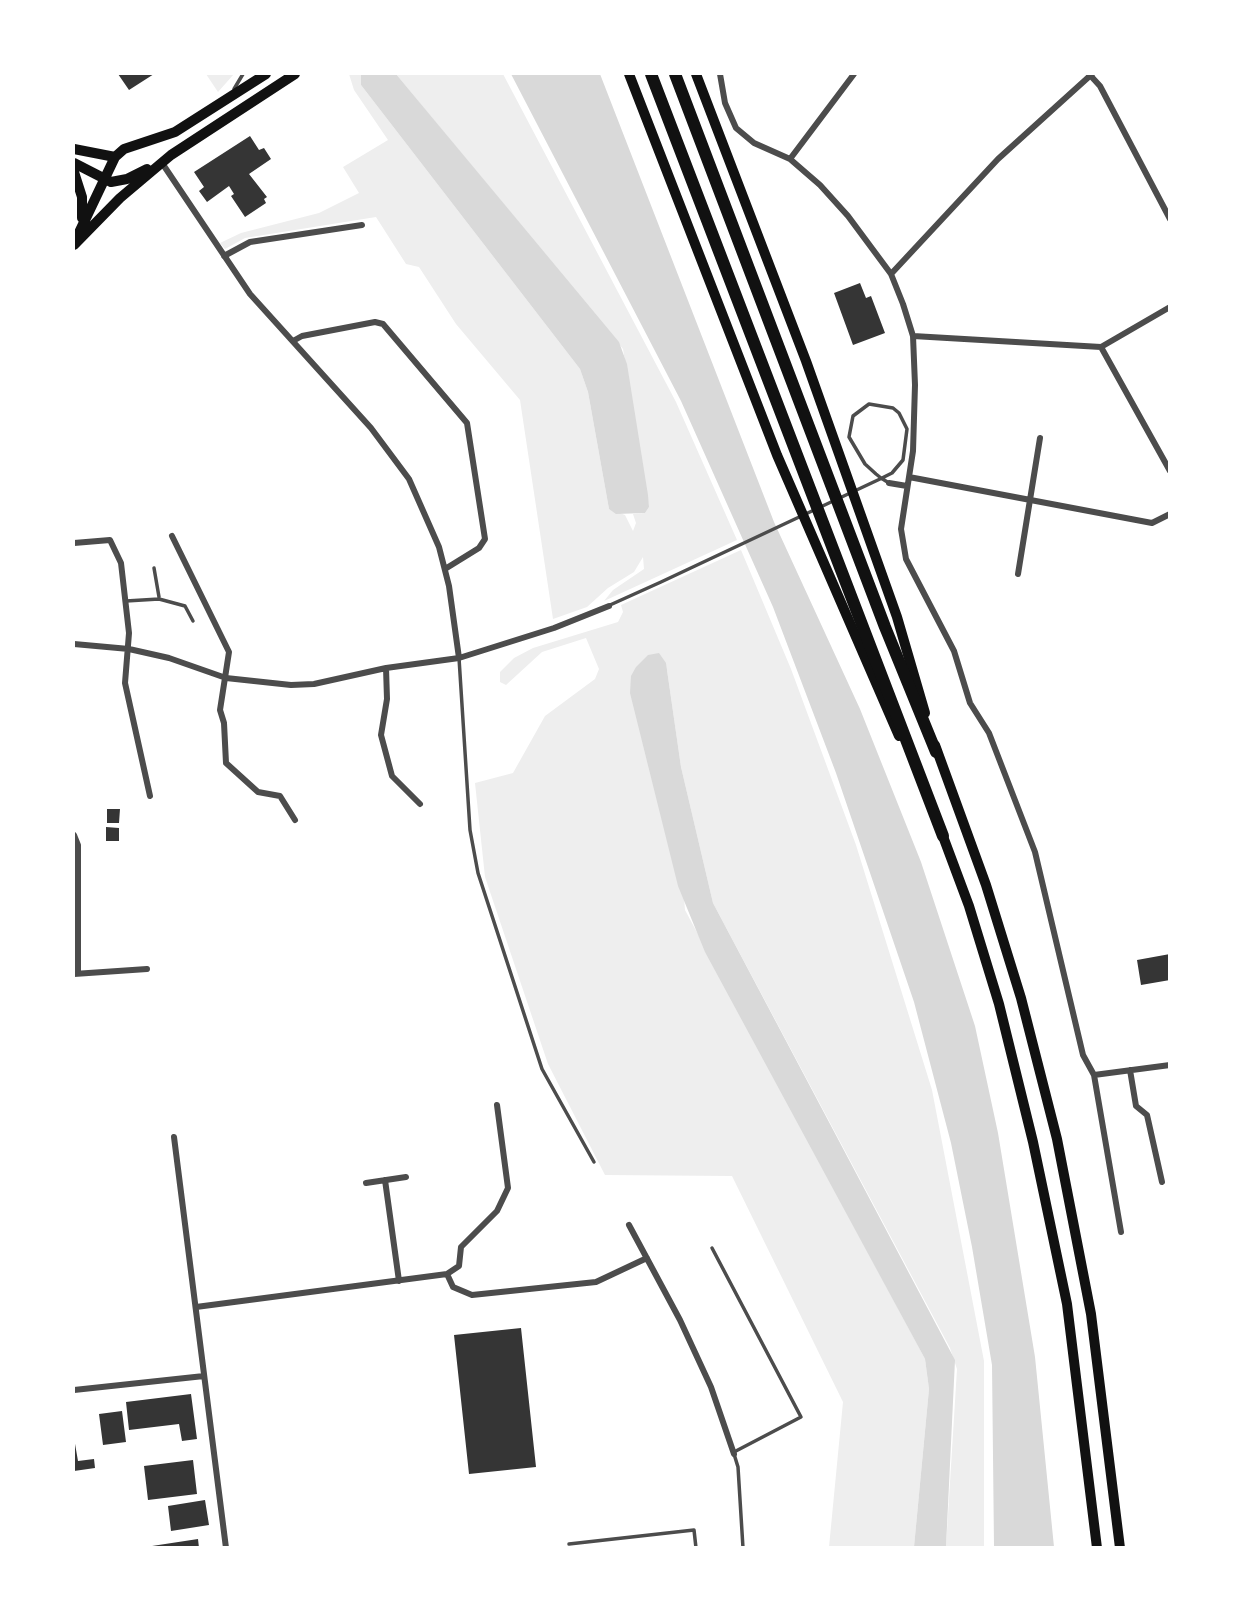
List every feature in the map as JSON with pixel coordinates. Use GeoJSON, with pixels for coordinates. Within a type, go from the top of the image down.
{"type":"FeatureCollection","features":[{"type":"Feature","properties":{"kind":"highway"},"geometry":{"type":"LineString","coordinates":[[651,74],[943,836]]}},
{"type":"Feature","properties":{"kind":"highway"},"geometry":{"type":"LineString","coordinates":[[675,74],[880,614],[936,752]]}},
{"type":"Feature","properties":{"kind":"main road"},"geometry":{"type":"LineString","coordinates":[[74,245],[104,180],[116,157],[124,149],[175,132],[266,74]]}},
{"type":"Feature","properties":{"kind":"main road"},"geometry":{"type":"LineString","coordinates":[[74,163],[104,180],[127,178],[166,158],[295,74]]}},
{"type":"Feature","properties":{"kind":"main road"},"geometry":{"type":"LineString","coordinates":[[629,74],[777,455],[943,836],[999,1004],[1033,1142],[1067,1304],[1097,1548]]}},
{"type":"Feature","properties":{"kind":"main road"},"geometry":{"type":"LineString","coordinates":[[696,74],[806,361],[892,604],[936,752],[986,885],[1021,998],[1057,1139],[1091,1314],[1121,1548]]}},
{"type":"Feature","properties":{"kind":"main road"},"geometry":{"type":"LineString","coordinates":[[74,149],[116,157]]}},
{"type":"Feature","properties":{"kind":"main road"},"geometry":{"type":"LineString","coordinates":[[74,245],[166,158]]}},
{"type":"Feature","properties":{"kind":"main road"},"geometry":{"type":"LineString","coordinates":[[74,172],[84,206],[74,245]]}},
{"type":"Feature","properties":{"kind":"street"},"geometry":{"type":"LineString","coordinates":[[720,74],[725,103],[736,128],[754,143],[790,159],[820,185],[848,216],[891,274],[913,336],[915,385],[901,529],[906,559],[954,651],[970,703],[989,733],[1015,796],[1041,876],[1083,1055],[1094,1075],[1121,1232]]}},
{"type":"Feature","properties":{"kind":"street"},"geometry":{"type":"LineString","coordinates":[[790,159],[853,74]]}},
{"type":"Feature","properties":{"kind":"street"},"geometry":{"type":"LineString","coordinates":[[891,274],[998,159],[1091,74],[1100,86],[1170,219]]}},
{"type":"Feature","properties":{"kind":"street"},"geometry":{"type":"LineString","coordinates":[[166,158],[224,256],[250,293],[397,460],[427,514],[445,569],[458,658]]}},
{"type":"Feature","properties":{"kind":"street"},"geometry":{"type":"LineString","coordinates":[[224,256],[250,242],[362,226]]}},
{"type":"Feature","properties":{"kind":"street"},"geometry":{"type":"LineString","coordinates":[[913,336],[1101,347],[1170,307]]}},
{"type":"Feature","properties":{"kind":"street"},"geometry":{"type":"LineString","coordinates":[[293,341],[302,336],[374,322],[383,324],[467,424],[485,539],[480,548],[445,569]]}},
{"type":"Feature","properties":{"kind":"street"},"geometry":{"type":"LineString","coordinates":[[1101,347],[1170,471]]}},
{"type":"Feature","properties":{"kind":"street"},"geometry":{"type":"LineString","coordinates":[[1018,574],[1040,438]]}},
{"type":"Feature","properties":{"kind":"street"},"geometry":{"type":"LineString","coordinates":[[908,477],[1152,523],[1170,514]]}},
{"type":"Feature","properties":{"kind":"street"},"geometry":{"type":"LineString","coordinates":[[889,483],[907,486]]}},
{"type":"Feature","properties":{"kind":"street"},"geometry":{"type":"LineString","coordinates":[[172,536],[229,652],[220,709],[224,723],[226,763],[258,792],[280,796],[295,820]]}},
{"type":"Feature","properties":{"kind":"street"},"geometry":{"type":"LineString","coordinates":[[74,543],[110,540],[121,563],[129,649],[125,683],[150,796]]}},
{"type":"Feature","properties":{"kind":"street"},"geometry":{"type":"LineString","coordinates":[[74,644],[129,649],[169,658],[226,678],[290,685],[314,684],[386,668],[458,658],[554,628],[609,606]]}},
{"type":"Feature","properties":{"kind":"street"},"geometry":{"type":"LineString","coordinates":[[386,668],[387,699],[382,735],[392,776],[420,804]]}},
{"type":"Feature","properties":{"kind":"street"},"geometry":{"type":"LineString","coordinates":[[74,835],[78,845],[76,973],[147,969]]}},
{"type":"Feature","properties":{"kind":"street"},"geometry":{"type":"LineString","coordinates":[[1094,1075],[1170,1065]]}},
{"type":"Feature","properties":{"kind":"street"},"geometry":{"type":"LineString","coordinates":[[1130,1070],[1136,1106],[1147,1115],[1163,1182]]}},
{"type":"Feature","properties":{"kind":"street"},"geometry":{"type":"LineString","coordinates":[[195,1307],[447,1274],[459,1266],[461,1247],[497,1211],[508,1188],[497,1105]]}},
{"type":"Feature","properties":{"kind":"street"},"geometry":{"type":"LineString","coordinates":[[174,1137],[226,1548]]}},
{"type":"Feature","properties":{"kind":"street"},"geometry":{"type":"LineString","coordinates":[[366,1183],[406,1177]]}},
{"type":"Feature","properties":{"kind":"street"},"geometry":{"type":"LineString","coordinates":[[385,1180],[399,1281]]}},
{"type":"Feature","properties":{"kind":"street"},"geometry":{"type":"LineString","coordinates":[[629,1225],[681,1320],[711,1387],[734,1453]]}},
{"type":"Feature","properties":{"kind":"street"},"geometry":{"type":"LineString","coordinates":[[447,1274],[453,1287],[472,1295],[596,1282],[647,1258]]}},
{"type":"Feature","properties":{"kind":"street"},"geometry":{"type":"LineString","coordinates":[[74,1390],[204,1376]]}},
{"type":"Feature","properties":{"kind":"lane"},"geometry":{"type":"LineString","coordinates":[[225,102],[243,74]]}},
{"type":"Feature","properties":{"kind":"lane"},"geometry":{"type":"LineString","coordinates":[[609,606],[729,551],[897,469],[903,460],[907,429],[899,412],[883,404],[869,404],[857,411],[848,430],[857,454],[876,474],[889,483]]}},
{"type":"Feature","properties":{"kind":"lane"},"geometry":{"type":"LineString","coordinates":[[154,568],[159,598]]}},
{"type":"Feature","properties":{"kind":"lane"},"geometry":{"type":"LineString","coordinates":[[126,601],[159,598],[185,606],[193,621]]}},
{"type":"Feature","properties":{"kind":"lane"},"geometry":{"type":"LineString","coordinates":[[458,658],[470,830],[478,873],[542,1069],[594,1162]]}},
{"type":"Feature","properties":{"kind":"lane"},"geometry":{"type":"LineString","coordinates":[[712,1248],[801,1417],[734,1453],[738,1467],[743,1548]]}},
{"type":"Feature","properties":{"kind":"lane"},"geometry":{"type":"LineString","coordinates":[[569,1544],[694,1530],[696,1548]]}},
{"type":"Feature","properties":{"kind":"shaded area"},"geometry":{"type":"Polygon","coordinates":[[[206,74],[234,74],[218,92],[206,74]]]}},
{"type":"Feature","properties":{"kind":"shaded area"},"geometry":{"type":"Polygon","coordinates":[[[349,74],[361,74],[361,85],[580,369],[588,392],[609,509],[625,515],[633,531],[636,523],[633,514],[645,513],[649,507],[623,349],[396,74],[503,74],[676,402],[737,540],[604,601],[613,590],[644,569],[643,557],[634,572],[608,588],[587,607],[553,619],[520,400],[456,324],[419,267],[406,264],[376,217],[245,238],[225,249],[220,243],[241,233],[319,213],[359,193],[343,167],[388,140],[354,90],[349,74]]]}},
{"type":"Feature","properties":{"kind":"shaded area"},"geometry":{"type":"Polygon","coordinates":[[[361,74],[396,74],[619,342],[627,364],[648,495],[649,507],[645,513],[616,514],[609,509],[588,392],[580,369],[361,85],[361,74]]]}},
{"type":"Feature","properties":{"kind":"shaded area"},"geometry":{"type":"Polygon","coordinates":[[[511,74],[600,74],[774,522],[860,709],[921,862],[975,1026],[998,1133],[1035,1357],[1054,1547],[994,1547],[992,1365],[951,1143],[914,1002],[836,773],[773,607],[681,401],[511,74]]]}},
{"type":"Feature","properties":{"kind":"shaded area"},"geometry":{"type":"Polygon","coordinates":[[[741,550],[791,669],[856,845],[932,1090],[984,1361],[984,1547],[946,1547],[957,1369],[950,1348],[713,903],[681,767],[666,663],[685,910],[925,1359],[929,1389],[914,1547],[829,1547],[843,1402],[732,1176],[605,1175],[548,1064],[485,877],[475,783],[513,773],[545,716],[595,679],[599,669],[586,638],[542,652],[506,685],[500,682],[500,672],[514,658],[533,648],[618,622],[623,612],[621,605],[741,550]]]}},
{"type":"Feature","properties":{"kind":"shaded area"},"geometry":{"type":"Polygon","coordinates":[[[659,653],[666,663],[681,767],[713,903],[955,1360],[946,1547],[914,1547],[929,1389],[925,1359],[705,952],[678,886],[630,693],[631,676],[636,667],[648,655],[659,653]]]}},
{"type":"Feature","properties":{"kind":"building"},"geometry":{"type":"Polygon","coordinates":[[[118,74],[154,74],[129,90],[118,74]]]}},
{"type":"Feature","properties":{"kind":"building"},"geometry":{"type":"Polygon","coordinates":[[[250,136],[259,150],[264,148],[271,159],[249,174],[267,197],[264,199],[266,203],[245,217],[231,196],[234,194],[229,186],[207,202],[199,191],[204,187],[194,172],[250,136]]]}},
{"type":"Feature","properties":{"kind":"building"},"geometry":{"type":"Polygon","coordinates":[[[860,283],[866,298],[871,296],[885,333],[853,345],[834,293],[860,283]]]}},
{"type":"Feature","properties":{"kind":"building"},"geometry":{"type":"Polygon","coordinates":[[[107,809],[120,809],[119,823],[107,823],[107,809]]]}},
{"type":"Feature","properties":{"kind":"building"},"geometry":{"type":"Polygon","coordinates":[[[106,827],[119,828],[119,841],[106,841],[106,827]]]}},
{"type":"Feature","properties":{"kind":"building"},"geometry":{"type":"Polygon","coordinates":[[[1170,954],[1170,980],[1141,985],[1137,960],[1170,954]]]}},
{"type":"Feature","properties":{"kind":"building"},"geometry":{"type":"Polygon","coordinates":[[[521,1328],[536,1467],[469,1474],[454,1335],[521,1328]]]}},
{"type":"Feature","properties":{"kind":"building"},"geometry":{"type":"Polygon","coordinates":[[[191,1394],[197,1439],[182,1441],[179,1424],[129,1430],[126,1402],[191,1394]]]}},
{"type":"Feature","properties":{"kind":"building"},"geometry":{"type":"Polygon","coordinates":[[[122,1411],[126,1442],[103,1445],[99,1414],[122,1411]]]}},
{"type":"Feature","properties":{"kind":"building"},"geometry":{"type":"Polygon","coordinates":[[[74,1438],[78,1461],[94,1459],[95,1468],[74,1471],[74,1438]]]}},
{"type":"Feature","properties":{"kind":"building"},"geometry":{"type":"Polygon","coordinates":[[[193,1460],[197,1494],[148,1500],[144,1466],[193,1460]]]}},
{"type":"Feature","properties":{"kind":"building"},"geometry":{"type":"Polygon","coordinates":[[[205,1500],[209,1525],[171,1531],[168,1506],[205,1500]]]}},
{"type":"Feature","properties":{"kind":"building"},"geometry":{"type":"Polygon","coordinates":[[[198,1539],[199,1548],[152,1548],[152,1546],[198,1539]]]}}]}
